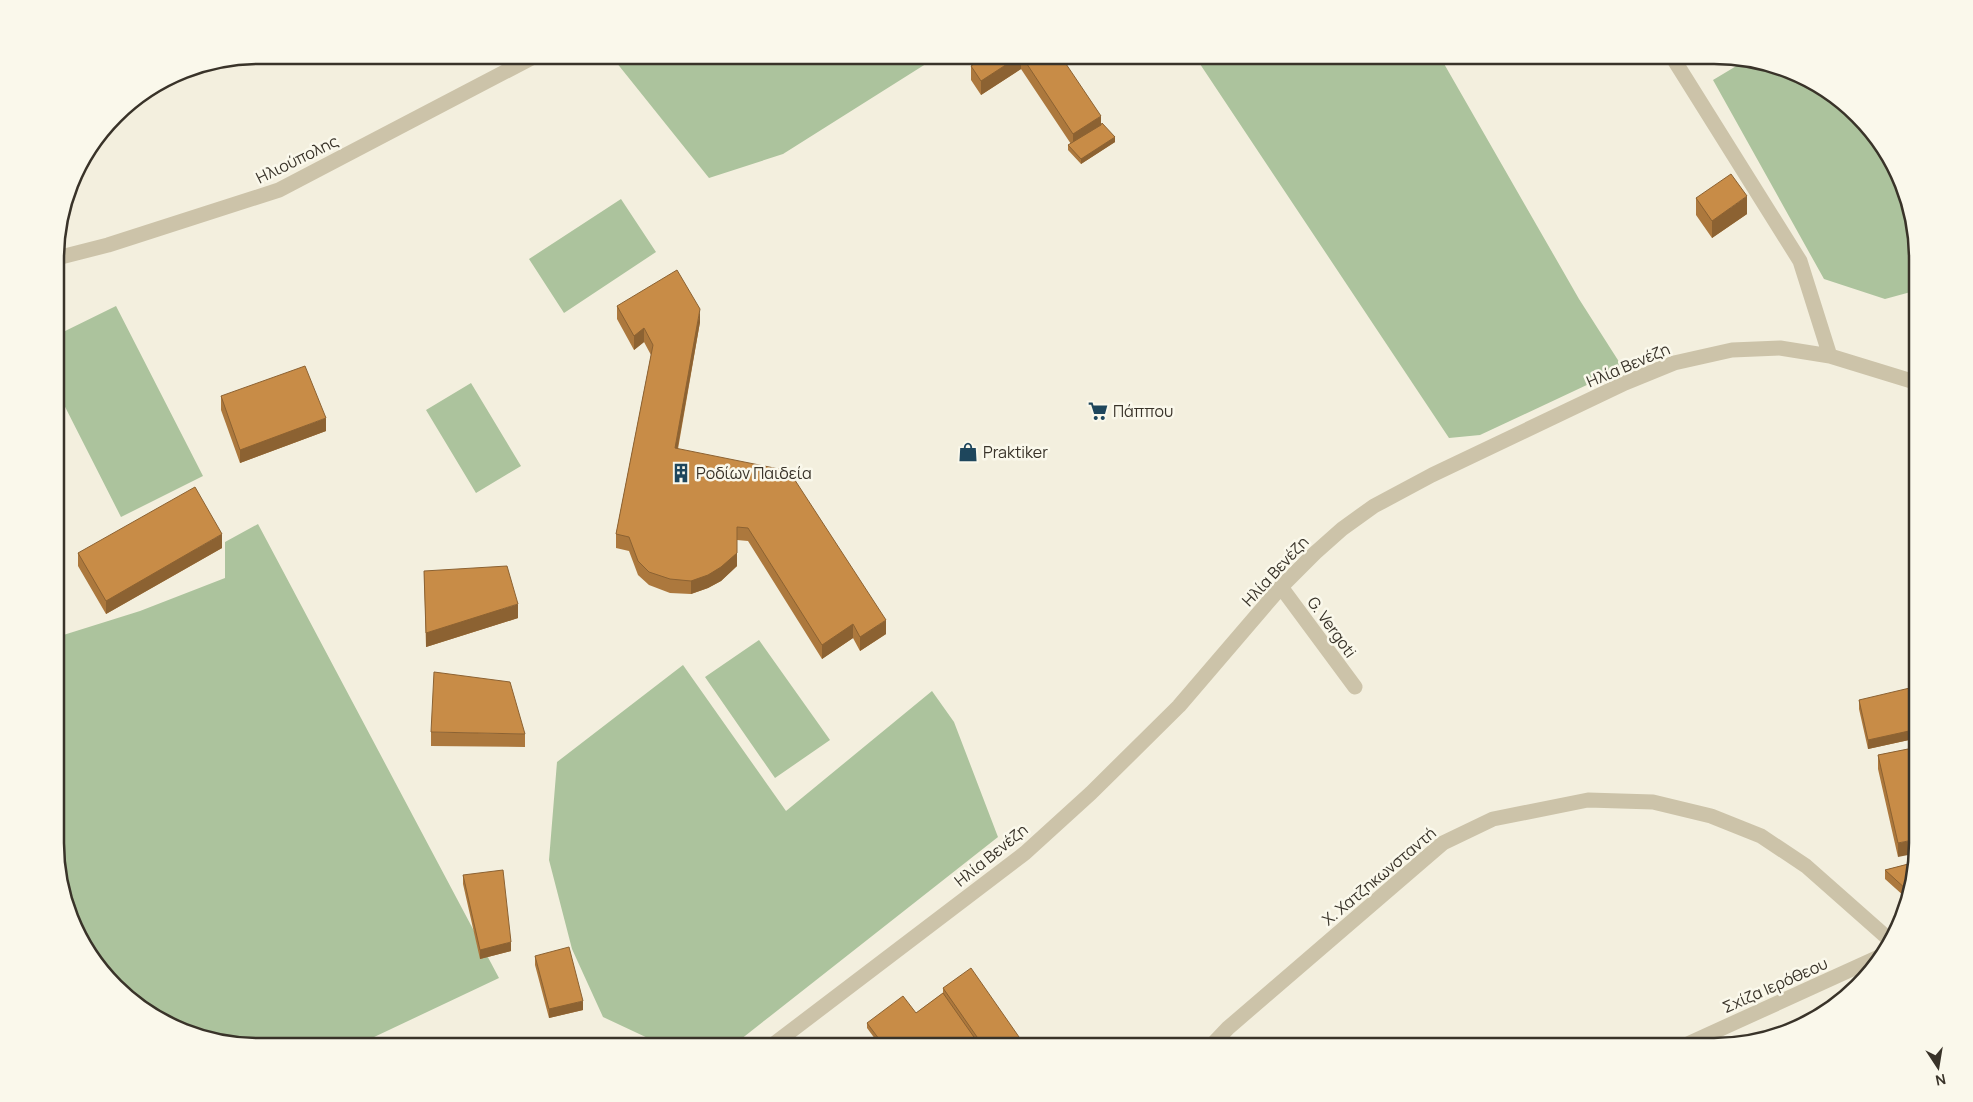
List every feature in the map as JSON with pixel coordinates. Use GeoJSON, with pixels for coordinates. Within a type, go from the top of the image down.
{"type":"FeatureCollection","features":[{"type":"Feature","properties":{"kind":"street","name":"Ηλιούπολης"},"geometry":{"type":"LineString","coordinates":[[64,256],[108,246],[279,190],[520,64]]}},
{"type":"Feature","properties":{"kind":"street"},"geometry":{"type":"LineString","coordinates":[[1677,64],[1800,262],[1830,356]]}},
{"type":"Feature","properties":{"kind":"street","name":"Ηλία Βενέζη"},"geometry":{"type":"LineString","coordinates":[[782,1038],[1025,853],[1091,793],[1179,706],[1281,587],[1314,552],[1374,506],[1432,475],[1625,383],[1674,363],[1732,350],[1780,348],[1830,356],[1909,380]]}},
{"type":"Feature","properties":{"kind":"street","name":"G. Vergoti"},"geometry":{"type":"LineString","coordinates":[[1281,587],[1355,687]]}},
{"type":"Feature","properties":{"kind":"street","name":"Χ. Χατζηκωνσταντή"},"geometry":{"type":"LineString","coordinates":[[1219,1038],[1443,843],[1492,819],[1588,800],[1653,802],[1711,816],[1761,836],[1806,866],[1886,936]]}},
{"type":"Feature","properties":{"kind":"street","name":"Σχίζα Ιερόθεου"},"geometry":{"type":"LineString","coordinates":[[1701,1038],[1870,961]]}},
{"type":"Feature","properties":{"kind":"green space"},"geometry":{"type":"Polygon","coordinates":[[[618,64],[926,64],[783,154],[709,178],[618,64]]]}},
{"type":"Feature","properties":{"kind":"green space"},"geometry":{"type":"Polygon","coordinates":[[[1200,64],[1444,64],[1579,299],[1623,368],[1480,435],[1449,438],[1200,64]]]}},
{"type":"Feature","properties":{"kind":"green space"},"geometry":{"type":"Polygon","coordinates":[[[1738,65],[1777,74],[1801,84],[1823,97],[1843,112],[1861,130],[1889,172],[1903,208],[1909,246],[1909,292],[1885,299],[1824,279],[1713,80],[1738,65]]]}},
{"type":"Feature","properties":{"kind":"green space"},"geometry":{"type":"Polygon","coordinates":[[[621,199],[656,252],[564,313],[529,259],[621,199]]]}},
{"type":"Feature","properties":{"kind":"green space"},"geometry":{"type":"Polygon","coordinates":[[[116,306],[203,476],[121,517],[64,405],[64,332],[116,306]]]}},
{"type":"Feature","properties":{"kind":"green space"},"geometry":{"type":"Polygon","coordinates":[[[471,383],[521,466],[476,493],[426,410],[471,383]]]}},
{"type":"Feature","properties":{"kind":"green space"},"geometry":{"type":"Polygon","coordinates":[[[258,524],[499,978],[372,1038],[233,1037],[208,1032],[172,1018],[140,998],[112,972],[84,930],[70,894],[64,856],[64,635],[140,611],[225,578],[225,542],[258,524]]]}},
{"type":"Feature","properties":{"kind":"green space"},"geometry":{"type":"Polygon","coordinates":[[[759,640],[830,740],[775,778],[705,677],[759,640]]]}},
{"type":"Feature","properties":{"kind":"green space"},"geometry":{"type":"Polygon","coordinates":[[[683,665],[786,811],[932,691],[954,722],[998,837],[742,1038],[648,1038],[603,1017],[572,949],[549,860],[557,762],[683,665]]]}},
{"type":"Feature","properties":{"kind":"building"},"geometry":{"type":"Polygon","coordinates":[[[974,64],[1007,64],[981,81],[971,66],[974,64]]]}},
{"type":"Feature","properties":{"kind":"building"},"geometry":{"type":"Polygon","coordinates":[[[1027,64],[1066,64],[1101,116],[1073,134],[1027,64]]]}},
{"type":"Feature","properties":{"kind":"building"},"geometry":{"type":"Polygon","coordinates":[[[1102,123],[1115,137],[1081,159],[1068,145],[1102,123]]]}},
{"type":"Feature","properties":{"kind":"building"},"geometry":{"type":"Polygon","coordinates":[[[1731,174],[1747,196],[1712,221],[1696,198],[1731,174]]]}},
{"type":"Feature","properties":{"kind":"building","name":"Ροδίων Παιδεία"},"geometry":{"type":"Polygon","coordinates":[[[677,270],[700,309],[675,448],[789,471],[886,620],[860,637],[853,624],[822,645],[748,528],[737,527],[737,553],[708,575],[691,581],[670,579],[649,572],[638,561],[629,537],[616,534],[653,345],[644,328],[634,336],[617,306],[677,270]]]}},
{"type":"Feature","properties":{"kind":"building"},"geometry":{"type":"Polygon","coordinates":[[[305,366],[326,418],[240,450],[221,396],[305,366]]]}},
{"type":"Feature","properties":{"kind":"building"},"geometry":{"type":"Polygon","coordinates":[[[195,487],[222,534],[106,601],[78,553],[195,487]]]}},
{"type":"Feature","properties":{"kind":"building"},"geometry":{"type":"Polygon","coordinates":[[[507,566],[518,604],[426,633],[424,571],[507,566]]]}},
{"type":"Feature","properties":{"kind":"building"},"geometry":{"type":"Polygon","coordinates":[[[434,672],[510,682],[525,734],[431,732],[434,672]]]}},
{"type":"Feature","properties":{"kind":"building"},"geometry":{"type":"Polygon","coordinates":[[[1909,688],[1909,731],[1868,740],[1859,700],[1909,688]]]}},
{"type":"Feature","properties":{"kind":"building"},"geometry":{"type":"Polygon","coordinates":[[[1909,749],[1909,841],[1898,843],[1878,755],[1909,749]]]}},
{"type":"Feature","properties":{"kind":"building"},"geometry":{"type":"Polygon","coordinates":[[[1908,864],[1904,888],[1885,870],[1908,864]]]}},
{"type":"Feature","properties":{"kind":"building"},"geometry":{"type":"Polygon","coordinates":[[[503,870],[511,942],[480,950],[463,875],[503,870]]]}},
{"type":"Feature","properties":{"kind":"building"},"geometry":{"type":"Polygon","coordinates":[[[569,947],[583,1001],[549,1009],[535,956],[569,947]]]}},
{"type":"Feature","properties":{"kind":"building"},"geometry":{"type":"Polygon","coordinates":[[[971,968],[1020,1038],[978,1038],[943,988],[971,968]]]}},
{"type":"Feature","properties":{"kind":"building"},"geometry":{"type":"Polygon","coordinates":[[[943,993],[975,1038],[878,1038],[867,1023],[903,996],[916,1013],[943,993]]]}},
{"type":"Feature","properties":{"kind":"place","name":"Πάππου"},"geometry":{"type":"Point","coordinates":[1098,411]}},
{"type":"Feature","properties":{"kind":"place","name":"Praktiker"},"geometry":{"type":"Point","coordinates":[968,452]}},
{"type":"Feature","properties":{"kind":"place","name":"Ροδίων Παιδεία"},"geometry":{"type":"Point","coordinates":[681,473]}}]}
